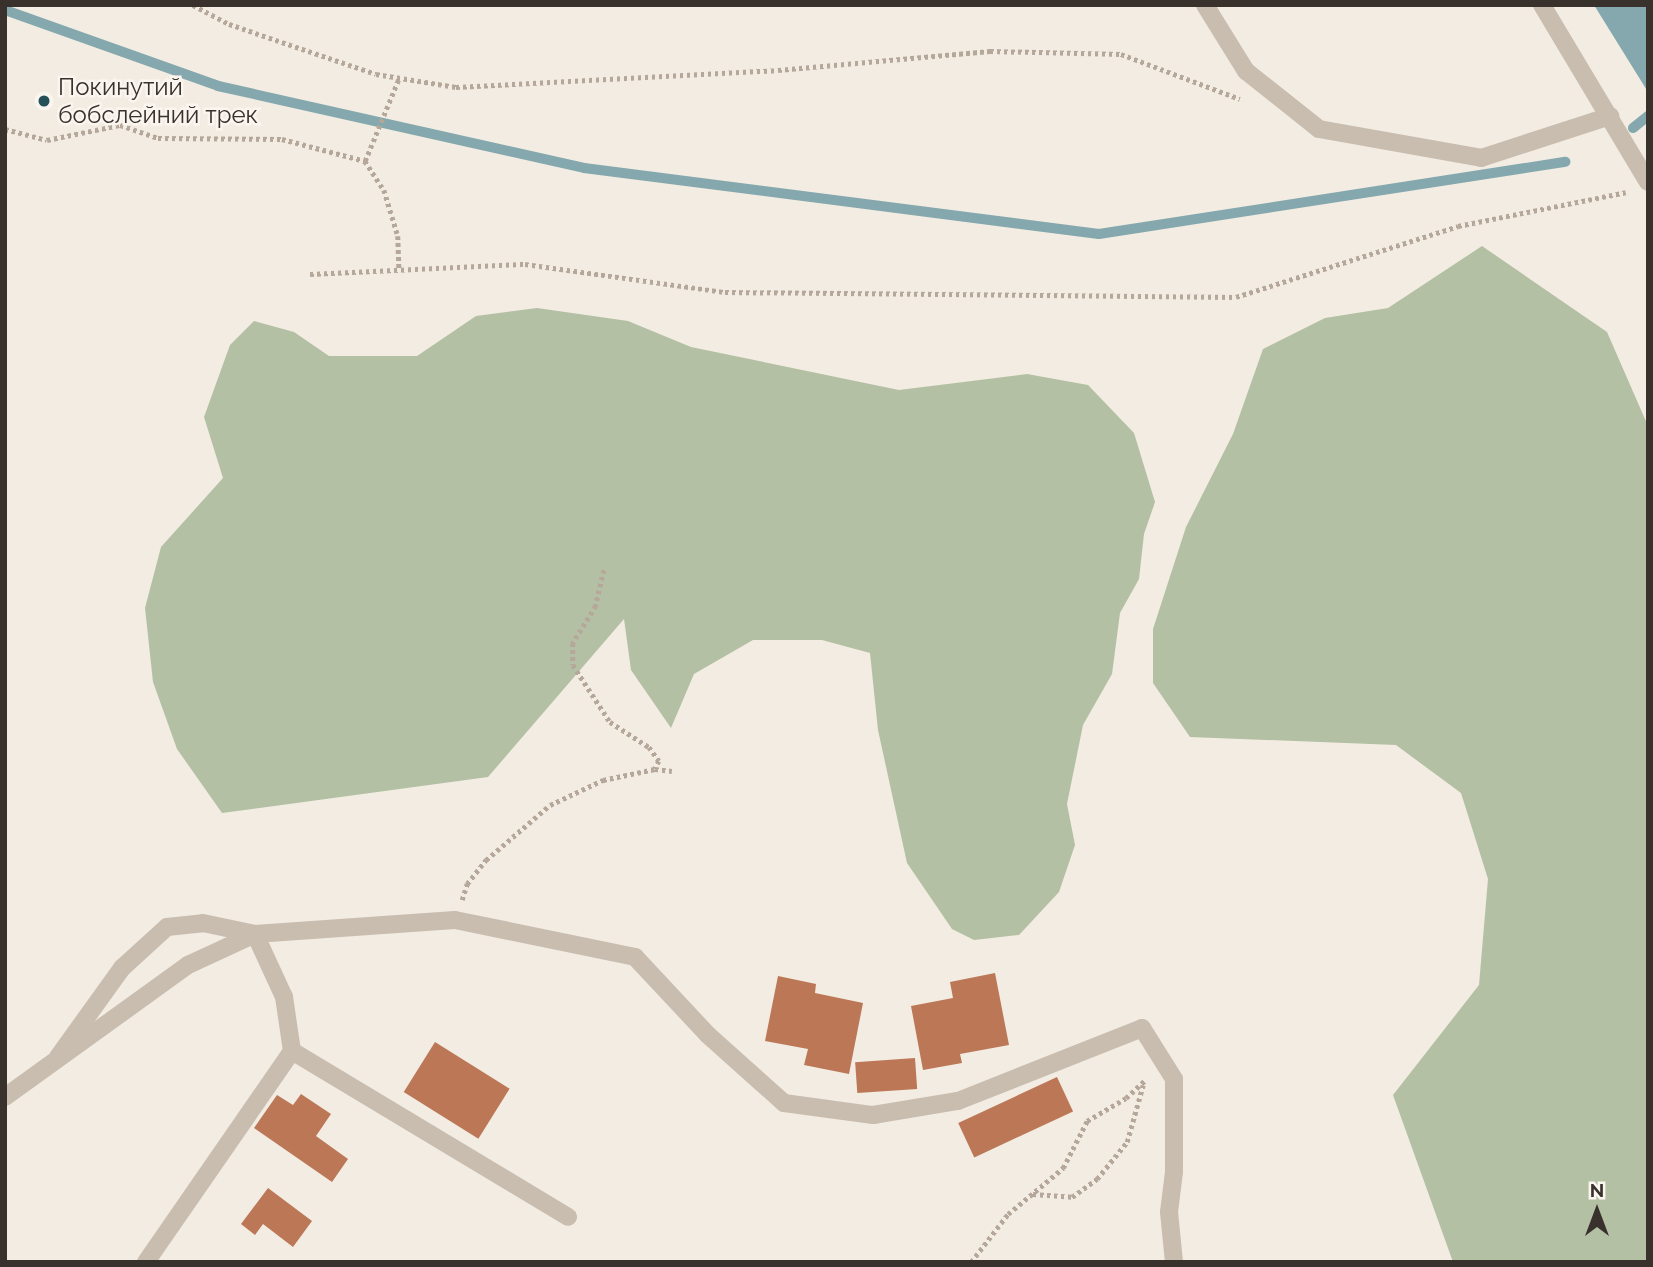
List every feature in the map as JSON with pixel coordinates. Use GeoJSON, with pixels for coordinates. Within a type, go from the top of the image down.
{"type":"FeatureCollection","features":[{"type":"Feature","properties":{"kind":"street"},"geometry":{"type":"LineString","coordinates":[[1205,5],[1246,71],[1319,129],[1482,158],[1610,116]]}},
{"type":"Feature","properties":{"kind":"street"},"geometry":{"type":"LineString","coordinates":[[1542,5],[1610,116],[1641,186]]}},
{"type":"Feature","properties":{"kind":"street"},"geometry":{"type":"LineString","coordinates":[[55,1061],[122,968],[167,927],[203,923],[255,934],[454,920],[635,957],[708,1035],[784,1103],[873,1115],[958,1101],[1142,1028],[1174,1079],[1174,1172],[1169,1212],[1174,1262]]}},
{"type":"Feature","properties":{"kind":"street"},"geometry":{"type":"LineString","coordinates":[[146,1262],[292,1051],[284,997],[255,934]]}},
{"type":"Feature","properties":{"kind":"street"},"geometry":{"type":"LineString","coordinates":[[5,1097],[188,965],[255,934]]}},
{"type":"Feature","properties":{"kind":"street"},"geometry":{"type":"LineString","coordinates":[[292,1051],[568,1217]]}},
{"type":"Feature","properties":{"kind":"path"},"geometry":{"type":"LineString","coordinates":[[193,5],[229,24],[376,75],[456,87],[778,70],[990,51],[1122,54],[1254,104]]}},
{"type":"Feature","properties":{"kind":"path"},"geometry":{"type":"LineString","coordinates":[[365,161],[399,78]]}},
{"type":"Feature","properties":{"kind":"path"},"geometry":{"type":"LineString","coordinates":[[5,129],[47,140],[120,125],[158,138],[282,139],[365,161],[384,190],[398,236],[398,270]]}},
{"type":"Feature","properties":{"kind":"path"},"geometry":{"type":"LineString","coordinates":[[310,274],[525,264],[725,292],[1236,297],[1458,226],[1641,186]]}},
{"type":"Feature","properties":{"kind":"path"},"geometry":{"type":"LineString","coordinates":[[604,570],[596,606],[573,643],[573,665],[610,722],[649,747],[659,761],[655,769]]}},
{"type":"Feature","properties":{"kind":"path"},"geometry":{"type":"LineString","coordinates":[[454,920],[467,884],[486,860],[550,805],[603,780],[655,769],[672,771]]}},
{"type":"Feature","properties":{"kind":"path"},"geometry":{"type":"LineString","coordinates":[[1032,1194],[1072,1197],[1097,1179],[1127,1142],[1143,1083],[1158,1054]]}},
{"type":"Feature","properties":{"kind":"path"},"geometry":{"type":"LineString","coordinates":[[971,1262],[1008,1214],[1063,1168],[1087,1121],[1143,1083]]}},
{"type":"Feature","properties":{"kind":"green space"},"geometry":{"type":"Polygon","coordinates":[[[1482,246],[1607,332],[1648,426],[1648,1262],[1453,1262],[1393,1095],[1479,985],[1488,879],[1461,793],[1396,745],[1190,737],[1153,683],[1153,629],[1186,527],[1233,434],[1263,349],[1325,318],[1388,308],[1482,246]]]}},
{"type":"Feature","properties":{"kind":"green space"},"geometry":{"type":"Polygon","coordinates":[[[537,308],[628,321],[691,347],[899,390],[1027,374],[1088,385],[1134,433],[1155,502],[1144,534],[1139,579],[1120,613],[1112,674],[1083,725],[1067,804],[1075,845],[1059,892],[1019,935],[974,940],[952,929],[907,863],[878,730],[870,653],[822,640],[753,640],[694,674],[671,728],[631,670],[624,619],[488,777],[222,813],[177,749],[153,682],[145,608],[161,547],[223,478],[204,417],[230,345],[254,321],[294,332],[329,356],[417,356],[476,316],[537,308]]]}},
{"type":"Feature","properties":{"kind":"water"},"geometry":{"type":"Polygon","coordinates":[[[1594,5],[1648,5],[1648,92],[1594,5]]]}},
{"type":"Feature","properties":{"kind":"building"},"geometry":{"type":"Polygon","coordinates":[[[995,973],[1009,1045],[960,1054],[962,1063],[923,1070],[911,1006],[953,998],[950,982],[995,973]]]}},
{"type":"Feature","properties":{"kind":"building"},"geometry":{"type":"Polygon","coordinates":[[[778,976],[816,984],[815,993],[863,1003],[849,1074],[804,1065],[808,1049],[765,1041],[778,976]]]}},
{"type":"Feature","properties":{"kind":"building"},"geometry":{"type":"Polygon","coordinates":[[[435,1042],[510,1089],[478,1139],[404,1092],[435,1042]]]}},
{"type":"Feature","properties":{"kind":"building"},"geometry":{"type":"Polygon","coordinates":[[[915,1058],[917,1089],[857,1093],[855,1062],[915,1058]]]}},
{"type":"Feature","properties":{"kind":"building"},"geometry":{"type":"Polygon","coordinates":[[[1057,1077],[1073,1111],[974,1158],[958,1123],[1057,1077]]]}},
{"type":"Feature","properties":{"kind":"building"},"geometry":{"type":"Polygon","coordinates":[[[301,1094],[331,1114],[316,1136],[348,1159],[332,1182],[254,1128],[277,1095],[293,1105],[301,1094]]]}},
{"type":"Feature","properties":{"kind":"building"},"geometry":{"type":"Polygon","coordinates":[[[268,1188],[312,1221],[293,1247],[263,1224],[255,1235],[241,1224],[268,1188]]]}},
{"type":"Feature","properties":{"kind":"waterway"},"geometry":{"type":"LineString","coordinates":[[5,10],[218,86],[584,168],[1099,234],[1565,162]]}},
{"type":"Feature","properties":{"kind":"waterway"},"geometry":{"type":"LineString","coordinates":[[1633,128],[1648,116]]}},
{"type":"Feature","properties":{"kind":"place","name":"Покинутий бобслейний трек"},"geometry":{"type":"Point","coordinates":[44,101]}}]}
